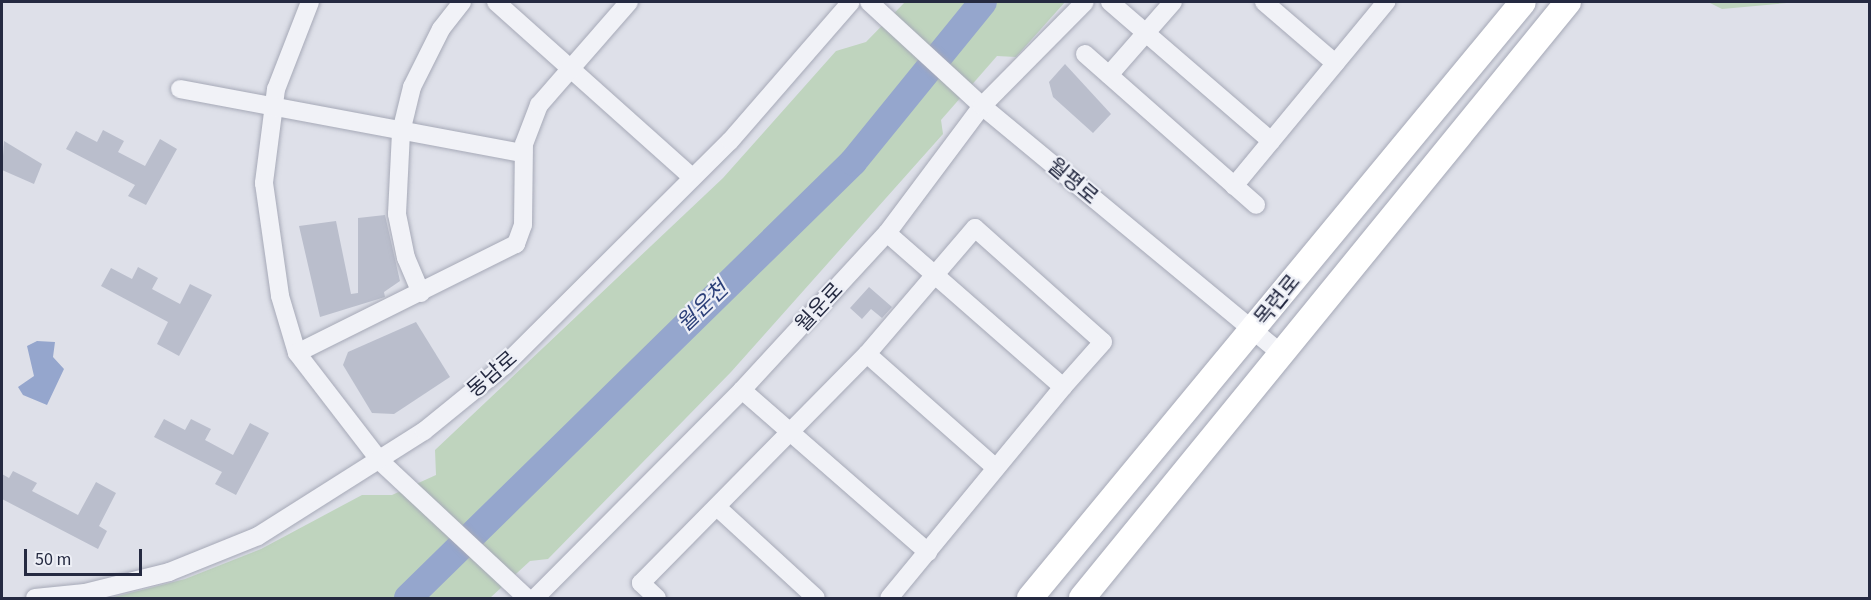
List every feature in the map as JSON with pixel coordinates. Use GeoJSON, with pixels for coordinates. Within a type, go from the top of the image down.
{"type":"FeatureCollection","features":[{"type":"Feature","properties":{"kind":"street"},"geometry":{"type":"LineString","coordinates":[[310,2],[274,104],[264,183],[280,296],[297,353],[381,462],[418,499],[527,598]]}},
{"type":"Feature","properties":{"kind":"street"},"geometry":{"type":"LineString","coordinates":[[421,293],[406,258],[397,214],[401,132],[412,87],[441,29],[462,2]]}},
{"type":"Feature","properties":{"kind":"street"},"geometry":{"type":"LineString","coordinates":[[496,2],[692,177]]}},
{"type":"Feature","properties":{"kind":"street"},"geometry":{"type":"LineString","coordinates":[[297,353],[516,244],[523,225],[523,153],[539,105],[569,65],[630,2]]}},
{"type":"Feature","properties":{"kind":"street","name":"동남로"},"geometry":{"type":"LineString","coordinates":[[35,598],[86,593],[180,567],[258,536],[381,462],[504,366],[692,177],[851,2]]}},
{"type":"Feature","properties":{"kind":"street","name":"월평로"},"geometry":{"type":"LineString","coordinates":[[869,2],[982,106],[1282,354]]}},
{"type":"Feature","properties":{"kind":"street","name":"월운로"},"geometry":{"type":"LineString","coordinates":[[536,598],[742,390],[887,233],[982,106],[1085,2]]}},
{"type":"Feature","properties":{"kind":"street"},"geometry":{"type":"LineString","coordinates":[[1110,2],[1271,141]]}},
{"type":"Feature","properties":{"kind":"street"},"geometry":{"type":"LineString","coordinates":[[1109,75],[1173,2]]}},
{"type":"Feature","properties":{"kind":"street"},"geometry":{"type":"LineString","coordinates":[[1264,2],[1335,63]]}},
{"type":"Feature","properties":{"kind":"street"},"geometry":{"type":"LineString","coordinates":[[1234,186],[1386,2]]}},
{"type":"Feature","properties":{"kind":"street","name":"목련로"},"geometry":{"type":"LineString","coordinates":[[1030,598],[1523,2]]}},
{"type":"Feature","properties":{"kind":"street","name":"목련로"},"geometry":{"type":"LineString","coordinates":[[1082,598],[1568,2]]}},
{"type":"Feature","properties":{"kind":"street"},"geometry":{"type":"LineString","coordinates":[[1085,54],[1256,206]]}},
{"type":"Feature","properties":{"kind":"street"},"geometry":{"type":"LineString","coordinates":[[180,89],[274,104],[401,132],[523,153]]}},
{"type":"Feature","properties":{"kind":"street"},"geometry":{"type":"LineString","coordinates":[[657,598],[641,583],[867,354],[975,228],[1103,342],[1063,387],[889,598]]}},
{"type":"Feature","properties":{"kind":"street"},"geometry":{"type":"LineString","coordinates":[[887,233],[1063,387]]}},
{"type":"Feature","properties":{"kind":"street"},"geometry":{"type":"LineString","coordinates":[[867,354],[996,468]]}},
{"type":"Feature","properties":{"kind":"street"},"geometry":{"type":"LineString","coordinates":[[742,390],[927,552]]}},
{"type":"Feature","properties":{"kind":"street"},"geometry":{"type":"LineString","coordinates":[[717,507],[816,598]]}},
{"type":"Feature","properties":{"kind":"green space"},"geometry":{"type":"Polygon","coordinates":[[[905,2],[1065,2],[1016,57],[997,56],[941,120],[943,134],[731,372],[548,559],[530,561],[490,598],[110,598],[185,579],[261,549],[362,495],[392,495],[436,475],[435,450],[723,178],[836,51],[866,42],[905,2]]]}},
{"type":"Feature","properties":{"kind":"green space"},"geometry":{"type":"Polygon","coordinates":[[[1708,2],[1798,2],[1722,9],[1708,2]]]}},
{"type":"Feature","properties":{"kind":"water"},"geometry":{"type":"Polygon","coordinates":[[[37,341],[55,342],[53,357],[64,369],[47,405],[23,395],[18,387],[34,376],[27,346],[37,341]]]}},
{"type":"Feature","properties":{"kind":"building"},"geometry":{"type":"Polygon","coordinates":[[[1065,64],[1111,114],[1093,133],[1053,97],[1049,82],[1065,64]]]}},
{"type":"Feature","properties":{"kind":"building"},"geometry":{"type":"Polygon","coordinates":[[[103,130],[124,141],[118,152],[145,166],[160,139],[177,149],[146,205],[128,196],[135,185],[66,149],[76,131],[97,142],[103,130]]]}},
{"type":"Feature","properties":{"kind":"building"},"geometry":{"type":"Polygon","coordinates":[[[4,141],[42,164],[34,184],[2,170],[4,141]]]}},
{"type":"Feature","properties":{"kind":"building"},"geometry":{"type":"Polygon","coordinates":[[[385,215],[400,281],[384,292],[385,297],[320,317],[299,226],[336,221],[351,294],[358,293],[358,218],[385,215]]]}},
{"type":"Feature","properties":{"kind":"building"},"geometry":{"type":"Polygon","coordinates":[[[138,267],[158,278],[152,289],[180,304],[190,284],[212,295],[179,356],[157,344],[168,322],[101,286],[111,268],[132,279],[138,267]]]}},
{"type":"Feature","properties":{"kind":"building"},"geometry":{"type":"Polygon","coordinates":[[[869,287],[892,307],[882,318],[871,309],[862,319],[850,308],[869,287]]]}},
{"type":"Feature","properties":{"kind":"building"},"geometry":{"type":"Polygon","coordinates":[[[416,322],[450,377],[394,414],[372,413],[343,365],[348,352],[416,322]]]}},
{"type":"Feature","properties":{"kind":"building"},"geometry":{"type":"Polygon","coordinates":[[[164,419],[185,430],[191,419],[211,429],[205,440],[233,455],[250,423],[269,433],[236,495],[215,484],[222,472],[154,437],[164,419]]]}},
{"type":"Feature","properties":{"kind":"building"},"geometry":{"type":"Polygon","coordinates":[[[13,471],[37,483],[32,491],[78,515],[96,482],[116,493],[99,526],[107,531],[98,549],[2,499],[2,474],[9,478],[13,471]]]}},
{"type":"Feature","properties":{"kind":"waterway","name":"월운천"},"geometry":{"type":"LineString","coordinates":[[408,598],[853,162],[983,2]]}}]}
